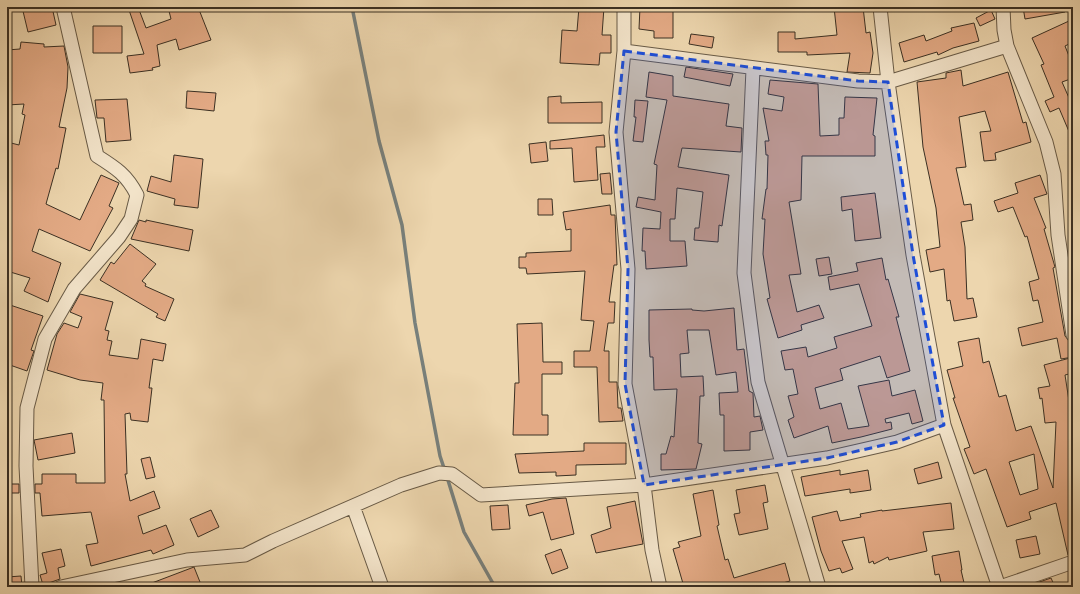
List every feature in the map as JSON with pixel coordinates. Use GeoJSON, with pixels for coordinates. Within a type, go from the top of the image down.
{"type":"FeatureCollection","features":[{"type":"Feature","properties":{"kind":"street"},"geometry":{"type":"LineString","coordinates":[[32,587],[26,466],[27,408],[45,339],[74,289],[119,237],[131,219],[137,195],[122,173],[98,156],[64,7]]}},
{"type":"Feature","properties":{"kind":"street"},"geometry":{"type":"LineString","coordinates":[[624,7],[624,51],[616,132],[628,268],[625,384],[644,485],[652,550],[660,587]]}},
{"type":"Feature","properties":{"kind":"street"},"geometry":{"type":"LineString","coordinates":[[880,7],[888,82],[913,255],[944,425],[999,587],[1073,562]]}},
{"type":"Feature","properties":{"kind":"street"},"geometry":{"type":"LineString","coordinates":[[1003,7],[1004,30],[1007,46],[1046,142],[1054,174],[1058,235],[1070,295],[1073,335]]}},
{"type":"Feature","properties":{"kind":"street"},"geometry":{"type":"LineString","coordinates":[[624,51],[753,69],[858,81],[888,82],[1007,46]]}},
{"type":"Feature","properties":{"kind":"street"},"geometry":{"type":"LineString","coordinates":[[753,69],[744,273],[758,382],[819,587]]}},
{"type":"Feature","properties":{"kind":"street"},"geometry":{"type":"LineString","coordinates":[[61,587],[187,560],[245,555],[273,541],[402,485],[446,474],[481,495],[644,485],[783,463],[827,458],[897,442],[944,425]]}},
{"type":"Feature","properties":{"kind":"street"},"geometry":{"type":"LineString","coordinates":[[353,506],[382,587]]}},
{"type":"Feature","properties":{"kind":"highlighted area"},"geometry":{"type":"Polygon","coordinates":[[[624,51],[858,81],[888,82],[913,255],[944,425],[897,442],[827,458],[644,485],[625,384],[628,269],[616,132],[624,51]]]}},
{"type":"Feature","properties":{"kind":"building"},"geometry":{"type":"Polygon","coordinates":[[[22,7],[52,7],[56,25],[28,32],[22,7]]]}},
{"type":"Feature","properties":{"kind":"building"},"geometry":{"type":"Polygon","coordinates":[[[128,7],[138,7],[146,28],[171,19],[168,7],[198,7],[211,40],[179,50],[176,39],[157,45],[160,66],[152,68],[153,70],[130,73],[127,56],[144,54],[128,7]]]}},
{"type":"Feature","properties":{"kind":"building"},"geometry":{"type":"Polygon","coordinates":[[[579,7],[604,7],[602,35],[611,35],[611,53],[600,53],[599,65],[560,63],[562,30],[577,31],[579,7]]]}},
{"type":"Feature","properties":{"kind":"building"},"geometry":{"type":"Polygon","coordinates":[[[640,7],[673,7],[673,38],[654,38],[654,31],[639,29],[640,7]]]}},
{"type":"Feature","properties":{"kind":"building"},"geometry":{"type":"Polygon","coordinates":[[[834,7],[863,7],[866,33],[870,32],[873,53],[870,73],[847,72],[850,53],[807,55],[807,52],[778,52],[778,32],[795,32],[795,39],[837,35],[834,7]]]}},
{"type":"Feature","properties":{"kind":"building"},"geometry":{"type":"Polygon","coordinates":[[[1023,7],[1065,7],[1065,12],[1025,19],[1023,7]]]}},
{"type":"Feature","properties":{"kind":"building"},"geometry":{"type":"Polygon","coordinates":[[[991,10],[995,19],[980,26],[976,18],[991,10]]]}},
{"type":"Feature","properties":{"kind":"building"},"geometry":{"type":"Polygon","coordinates":[[[1069,21],[1073,30],[1073,42],[1065,46],[1073,66],[1073,78],[1062,82],[1073,107],[1073,141],[1059,108],[1050,112],[1045,101],[1054,97],[1041,65],[1044,64],[1032,38],[1069,21]]]}},
{"type":"Feature","properties":{"kind":"building"},"geometry":{"type":"Polygon","coordinates":[[[974,23],[979,41],[953,48],[938,55],[937,52],[904,62],[899,43],[924,35],[926,41],[952,31],[951,28],[974,23]]]}},
{"type":"Feature","properties":{"kind":"building"},"geometry":{"type":"Polygon","coordinates":[[[93,26],[122,26],[122,53],[93,53],[93,26]]]}},
{"type":"Feature","properties":{"kind":"building"},"geometry":{"type":"Polygon","coordinates":[[[691,34],[714,37],[712,48],[689,44],[691,34]]]}},
{"type":"Feature","properties":{"kind":"building"},"geometry":{"type":"Polygon","coordinates":[[[21,42],[44,44],[44,47],[64,46],[68,67],[67,88],[59,127],[66,128],[58,169],[56,168],[46,204],[80,220],[101,175],[119,183],[109,206],[113,208],[90,251],[39,229],[32,251],[61,263],[48,302],[24,291],[30,278],[7,271],[7,142],[19,145],[25,115],[22,114],[24,104],[7,105],[7,50],[20,49],[21,42]]]}},
{"type":"Feature","properties":{"kind":"building"},"geometry":{"type":"Polygon","coordinates":[[[686,67],[733,74],[730,86],[684,77],[686,67]]]}},
{"type":"Feature","properties":{"kind":"building"},"geometry":{"type":"Polygon","coordinates":[[[961,70],[963,86],[1008,72],[1023,123],[1026,122],[1031,142],[995,153],[996,160],[984,161],[980,132],[991,131],[985,111],[959,117],[966,167],[956,168],[964,205],[971,204],[973,220],[961,222],[965,247],[967,299],[973,298],[977,317],[954,321],[950,300],[947,301],[944,269],[930,272],[926,250],[940,247],[936,208],[923,147],[917,82],[946,78],[946,73],[961,70]]]}},
{"type":"Feature","properties":{"kind":"building"},"geometry":{"type":"Polygon","coordinates":[[[649,72],[673,76],[673,96],[729,104],[726,126],[742,128],[741,152],[682,148],[678,167],[729,175],[722,226],[719,225],[718,242],[694,240],[695,228],[699,228],[703,192],[677,188],[675,219],[670,219],[670,241],[685,241],[687,266],[646,269],[645,251],[642,251],[643,228],[660,229],[661,212],[636,207],[638,197],[655,200],[657,165],[654,164],[667,100],[646,97],[649,72]]]}},
{"type":"Feature","properties":{"kind":"building"},"geometry":{"type":"Polygon","coordinates":[[[770,80],[818,84],[820,136],[839,135],[839,118],[844,118],[845,97],[877,98],[873,135],[875,136],[875,156],[802,156],[801,200],[789,202],[801,274],[789,275],[797,312],[819,305],[824,318],[801,325],[802,330],[778,338],[767,299],[770,298],[763,254],[765,219],[762,219],[767,189],[768,155],[766,155],[765,141],[769,141],[763,108],[782,111],[784,97],[768,94],[770,80]]]}},
{"type":"Feature","properties":{"kind":"building"},"geometry":{"type":"Polygon","coordinates":[[[187,91],[216,93],[214,111],[186,108],[187,91]]]}},
{"type":"Feature","properties":{"kind":"building"},"geometry":{"type":"Polygon","coordinates":[[[561,96],[561,103],[602,102],[602,123],[548,123],[548,97],[561,96]]]}},
{"type":"Feature","properties":{"kind":"building"},"geometry":{"type":"Polygon","coordinates":[[[127,99],[131,140],[106,142],[104,118],[97,118],[95,100],[127,99]]]}},
{"type":"Feature","properties":{"kind":"building"},"geometry":{"type":"Polygon","coordinates":[[[635,100],[648,101],[643,142],[633,141],[636,117],[634,117],[635,100]]]}},
{"type":"Feature","properties":{"kind":"building"},"geometry":{"type":"Polygon","coordinates":[[[604,135],[605,147],[596,147],[598,180],[574,182],[572,148],[550,149],[550,141],[604,135]]]}},
{"type":"Feature","properties":{"kind":"building"},"geometry":{"type":"Polygon","coordinates":[[[546,142],[548,161],[531,163],[529,144],[546,142]]]}},
{"type":"Feature","properties":{"kind":"building"},"geometry":{"type":"Polygon","coordinates":[[[174,155],[203,159],[198,208],[174,205],[175,199],[147,191],[151,176],[171,182],[174,155]]]}},
{"type":"Feature","properties":{"kind":"building"},"geometry":{"type":"Polygon","coordinates":[[[610,173],[612,194],[602,194],[600,174],[610,173]]]}},
{"type":"Feature","properties":{"kind":"building"},"geometry":{"type":"Polygon","coordinates":[[[1040,175],[1047,194],[1034,198],[1046,228],[1044,229],[1055,267],[1053,268],[1065,336],[1070,342],[1073,357],[1061,359],[1057,338],[1022,346],[1018,328],[1043,322],[1038,300],[1033,301],[1029,282],[1039,279],[1027,236],[1025,237],[1013,207],[998,212],[994,201],[1018,193],[1015,183],[1040,175]]]}},
{"type":"Feature","properties":{"kind":"building"},"geometry":{"type":"Polygon","coordinates":[[[875,193],[881,238],[855,241],[852,209],[842,211],[841,197],[875,193]]]}},
{"type":"Feature","properties":{"kind":"building"},"geometry":{"type":"Polygon","coordinates":[[[538,199],[552,199],[553,215],[538,215],[538,199]]]}},
{"type":"Feature","properties":{"kind":"building"},"geometry":{"type":"Polygon","coordinates":[[[610,205],[611,215],[615,215],[617,265],[614,265],[609,302],[615,302],[614,323],[608,323],[604,351],[609,351],[609,382],[617,382],[618,408],[621,408],[623,421],[599,422],[597,367],[574,367],[574,351],[590,351],[594,321],[581,320],[585,271],[527,274],[526,268],[519,268],[519,257],[526,257],[526,253],[571,251],[571,229],[566,230],[563,212],[610,205]]]}},
{"type":"Feature","properties":{"kind":"building"},"geometry":{"type":"Polygon","coordinates":[[[139,220],[146,222],[146,220],[193,230],[189,251],[131,239],[139,220]]]}},
{"type":"Feature","properties":{"kind":"building"},"geometry":{"type":"Polygon","coordinates":[[[130,244],[156,264],[142,281],[146,284],[145,286],[174,299],[165,321],[156,317],[158,314],[100,280],[111,262],[114,264],[130,244]]]}},
{"type":"Feature","properties":{"kind":"building"},"geometry":{"type":"Polygon","coordinates":[[[829,257],[832,274],[819,276],[816,259],[829,257]]]}},
{"type":"Feature","properties":{"kind":"building"},"geometry":{"type":"Polygon","coordinates":[[[882,258],[886,280],[888,279],[899,317],[896,317],[910,371],[887,378],[880,356],[840,369],[843,380],[815,388],[820,409],[841,403],[848,429],[869,426],[858,386],[889,380],[892,396],[915,390],[923,421],[912,424],[909,413],[885,419],[886,423],[891,422],[892,429],[832,443],[828,426],[794,438],[788,420],[794,417],[788,396],[798,394],[793,369],[785,370],[781,351],[806,347],[808,357],[837,348],[834,337],[872,326],[859,284],[830,290],[828,277],[858,271],[856,263],[882,258]]]}},
{"type":"Feature","properties":{"kind":"building"},"geometry":{"type":"Polygon","coordinates":[[[80,294],[113,302],[105,330],[109,331],[107,340],[112,341],[109,355],[138,359],[141,339],[166,344],[163,361],[153,359],[149,388],[152,388],[148,422],[131,420],[130,413],[125,414],[127,474],[125,474],[130,501],[154,491],[160,508],[138,516],[143,534],[166,525],[174,545],[153,554],[151,550],[91,566],[86,545],[98,543],[91,512],[42,516],[40,493],[35,493],[35,484],[42,484],[42,474],[76,474],[76,483],[105,483],[104,400],[101,400],[103,383],[80,380],[47,370],[57,334],[64,323],[78,328],[82,317],[70,312],[80,294]]]}},
{"type":"Feature","properties":{"kind":"building"},"geometry":{"type":"Polygon","coordinates":[[[7,304],[43,316],[31,350],[34,351],[27,371],[7,364],[7,304]]]}},
{"type":"Feature","properties":{"kind":"building"},"geometry":{"type":"Polygon","coordinates":[[[734,308],[737,350],[744,349],[749,391],[753,393],[754,417],[760,416],[763,430],[750,432],[750,450],[724,451],[724,415],[720,415],[719,393],[738,392],[736,372],[716,375],[709,330],[687,330],[689,353],[680,354],[681,377],[703,376],[704,396],[700,396],[698,443],[702,444],[696,469],[661,470],[661,454],[666,454],[671,436],[674,437],[677,389],[654,390],[653,357],[650,357],[649,310],[692,309],[704,311],[734,308]]]}},
{"type":"Feature","properties":{"kind":"building"},"geometry":{"type":"Polygon","coordinates":[[[542,323],[543,362],[562,362],[562,374],[542,374],[542,415],[548,415],[548,435],[513,435],[515,383],[519,383],[517,324],[542,323]]]}},
{"type":"Feature","properties":{"kind":"building"},"geometry":{"type":"Polygon","coordinates":[[[979,338],[983,363],[989,361],[999,397],[1006,395],[1016,431],[1031,426],[1053,488],[1056,422],[1045,423],[1042,398],[1040,399],[1038,388],[1050,386],[1044,365],[1070,358],[1073,373],[1065,375],[1069,401],[1073,400],[1073,554],[1068,555],[1056,503],[1029,512],[1031,519],[1007,527],[986,469],[974,474],[964,449],[970,447],[953,398],[955,398],[947,370],[963,366],[958,342],[979,338]],[[1034,454],[1009,462],[1020,495],[1038,489],[1034,454]]]}},
{"type":"Feature","properties":{"kind":"building"},"geometry":{"type":"Polygon","coordinates":[[[72,433],[75,453],[38,460],[34,440],[72,433]]]}},
{"type":"Feature","properties":{"kind":"building"},"geometry":{"type":"Polygon","coordinates":[[[584,443],[626,443],[626,464],[576,465],[576,475],[556,476],[556,472],[519,473],[515,454],[584,451],[584,443]]]}},
{"type":"Feature","properties":{"kind":"building"},"geometry":{"type":"Polygon","coordinates":[[[150,457],[155,477],[146,479],[141,459],[150,457]]]}},
{"type":"Feature","properties":{"kind":"building"},"geometry":{"type":"Polygon","coordinates":[[[938,462],[942,478],[918,484],[914,469],[938,462]]]}},
{"type":"Feature","properties":{"kind":"building"},"geometry":{"type":"Polygon","coordinates":[[[840,470],[840,475],[868,470],[871,490],[850,493],[850,489],[805,496],[801,477],[840,470]]]}},
{"type":"Feature","properties":{"kind":"building"},"geometry":{"type":"Polygon","coordinates":[[[7,484],[19,484],[19,493],[7,493],[7,484]]]}},
{"type":"Feature","properties":{"kind":"building"},"geometry":{"type":"Polygon","coordinates":[[[765,485],[768,502],[763,503],[768,529],[739,535],[734,514],[740,513],[736,490],[765,485]]]}},
{"type":"Feature","properties":{"kind":"building"},"geometry":{"type":"Polygon","coordinates":[[[713,490],[719,525],[717,526],[725,560],[728,559],[734,578],[785,563],[790,581],[768,587],[684,587],[673,549],[680,547],[678,542],[701,536],[693,494],[713,490]]]}},
{"type":"Feature","properties":{"kind":"building"},"geometry":{"type":"Polygon","coordinates":[[[566,498],[574,534],[551,540],[543,512],[529,516],[526,505],[552,499],[566,498]]]}},
{"type":"Feature","properties":{"kind":"building"},"geometry":{"type":"Polygon","coordinates":[[[635,501],[643,544],[596,553],[591,535],[611,528],[607,507],[635,501]]]}},
{"type":"Feature","properties":{"kind":"building"},"geometry":{"type":"Polygon","coordinates":[[[951,503],[954,529],[923,532],[927,551],[889,560],[888,557],[874,564],[873,561],[869,563],[864,537],[842,541],[853,569],[842,573],[840,568],[829,571],[821,551],[812,517],[837,511],[840,521],[861,517],[860,514],[882,510],[951,503]]]}},
{"type":"Feature","properties":{"kind":"building"},"geometry":{"type":"Polygon","coordinates":[[[508,505],[510,529],[492,530],[490,506],[508,505]]]}},
{"type":"Feature","properties":{"kind":"building"},"geometry":{"type":"Polygon","coordinates":[[[211,510],[219,527],[198,537],[190,519],[211,510]]]}},
{"type":"Feature","properties":{"kind":"building"},"geometry":{"type":"Polygon","coordinates":[[[1036,536],[1040,554],[1020,558],[1016,540],[1036,536]]]}},
{"type":"Feature","properties":{"kind":"building"},"geometry":{"type":"Polygon","coordinates":[[[61,549],[65,566],[58,568],[60,579],[43,585],[40,575],[47,573],[42,553],[61,549]]]}},
{"type":"Feature","properties":{"kind":"building"},"geometry":{"type":"Polygon","coordinates":[[[561,549],[568,568],[552,574],[545,555],[561,549]]]}},
{"type":"Feature","properties":{"kind":"building"},"geometry":{"type":"Polygon","coordinates":[[[959,551],[965,587],[942,587],[939,574],[935,575],[932,556],[959,551]]]}},
{"type":"Feature","properties":{"kind":"building"},"geometry":{"type":"Polygon","coordinates":[[[194,567],[202,587],[144,587],[144,586],[194,567]]]}},
{"type":"Feature","properties":{"kind":"building"},"geometry":{"type":"Polygon","coordinates":[[[21,576],[22,587],[7,587],[7,577],[21,576]]]}},
{"type":"Feature","properties":{"kind":"building"},"geometry":{"type":"Polygon","coordinates":[[[1051,578],[1055,587],[1025,587],[1051,578]]]}},
{"type":"Feature","properties":{"kind":"waterway"},"geometry":{"type":"LineString","coordinates":[[352,7],[379,141],[402,225],[415,323],[440,456],[445,471]]}},
{"type":"Feature","properties":{"kind":"waterway"},"geometry":{"type":"LineString","coordinates":[[447,477],[464,532],[495,587]]}}]}
